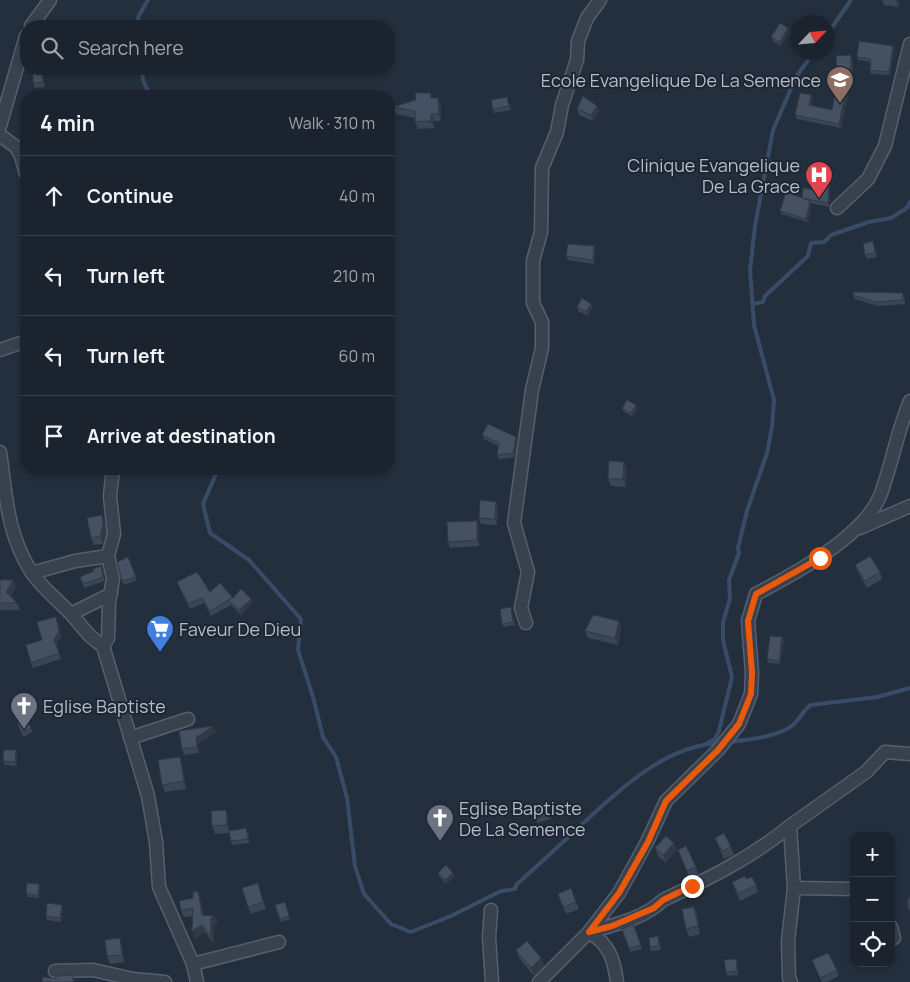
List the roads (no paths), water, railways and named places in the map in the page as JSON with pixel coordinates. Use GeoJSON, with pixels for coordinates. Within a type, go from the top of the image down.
{"type":"FeatureCollection","features":[{"type":"Feature","properties":{"kind":"street"},"geometry":{"type":"LineString","coordinates":[[35,20],[50,0]]}},
{"type":"Feature","properties":{"kind":"street"},"geometry":{"type":"LineString","coordinates":[[526,623],[521,608],[528,572],[514,523],[532,390],[542,348],[542,322],[532,302],[533,261],[541,232],[542,168],[557,132],[562,105],[577,60],[578,41],[587,18],[600,0]]}},
{"type":"Feature","properties":{"kind":"street"},"geometry":{"type":"LineString","coordinates":[[837,208],[868,178],[885,146],[907,67],[910,44]]}},
{"type":"Feature","properties":{"kind":"street"},"geometry":{"type":"LineString","coordinates":[[0,126],[20,57]]}},
{"type":"Feature","properties":{"kind":"street"},"geometry":{"type":"LineString","coordinates":[[0,135],[16,147],[20,154]]}},
{"type":"Feature","properties":{"kind":"street"},"geometry":{"type":"LineString","coordinates":[[0,350],[20,343]]}},
{"type":"Feature","properties":{"kind":"street"},"geometry":{"type":"LineString","coordinates":[[539,982],[589,932],[619,893],[648,842],[666,801],[718,750],[739,724],[751,694],[752,673],[748,621],[756,594],[820,558],[866,518],[879,498],[910,401]]}},
{"type":"Feature","properties":{"kind":"street"},"geometry":{"type":"LineString","coordinates":[[0,452],[8,517],[18,546],[32,573],[54,599],[71,614],[86,635],[103,646],[148,796],[156,842],[159,887],[194,964],[197,982]]}},
{"type":"Feature","properties":{"kind":"street"},"geometry":{"type":"LineString","coordinates":[[103,646],[108,638],[110,594],[114,578],[108,556],[114,534],[110,496],[112,475]]}},
{"type":"Feature","properties":{"kind":"street"},"geometry":{"type":"LineString","coordinates":[[850,532],[910,506]]}},
{"type":"Feature","properties":{"kind":"street"},"geometry":{"type":"LineString","coordinates":[[32,573],[75,561],[108,556]]}},
{"type":"Feature","properties":{"kind":"street"},"geometry":{"type":"LineString","coordinates":[[71,614],[110,594]]}},
{"type":"Feature","properties":{"kind":"street"},"geometry":{"type":"LineString","coordinates":[[130,738],[188,719]]}},
{"type":"Feature","properties":{"kind":"street"},"geometry":{"type":"LineString","coordinates":[[589,932],[612,926],[654,908],[663,900],[729,868],[769,843],[866,772],[885,752],[910,754]]}},
{"type":"Feature","properties":{"kind":"street"},"geometry":{"type":"LineString","coordinates":[[790,826],[794,888],[788,940],[788,978],[791,982]]}},
{"type":"Feature","properties":{"kind":"street"},"geometry":{"type":"LineString","coordinates":[[794,888],[850,889]]}},
{"type":"Feature","properties":{"kind":"street"},"geometry":{"type":"LineString","coordinates":[[491,910],[492,982]]}},
{"type":"Feature","properties":{"kind":"street"},"geometry":{"type":"LineString","coordinates":[[589,932],[602,940],[609,952],[615,966],[617,982]]}},
{"type":"Feature","properties":{"kind":"street"},"geometry":{"type":"LineString","coordinates":[[194,964],[279,942]]}},
{"type":"Feature","properties":{"kind":"street"},"geometry":{"type":"LineString","coordinates":[[56,971],[93,970],[133,979],[165,982]]}},
{"type":"Feature","properties":{"kind":"waterway"},"geometry":{"type":"LineString","coordinates":[[138,20],[138,17],[148,0]]}},
{"type":"Feature","properties":{"kind":"waterway"},"geometry":{"type":"LineString","coordinates":[[835,23],[851,0]]}},
{"type":"Feature","properties":{"kind":"waterway"},"geometry":{"type":"LineString","coordinates":[[707,743],[715,739],[719,731],[732,677],[723,640],[723,622],[730,599],[729,580],[739,553],[738,548],[747,511],[767,453],[772,427],[774,400],[754,325],[750,270],[755,226],[773,130],[796,77],[808,60]]}},
{"type":"Feature","properties":{"kind":"waterway"},"geometry":{"type":"LineString","coordinates":[[143,75],[147,90]]}},
{"type":"Feature","properties":{"kind":"waterway"},"geometry":{"type":"LineString","coordinates":[[753,304],[763,302],[765,296],[808,256],[811,243],[824,242],[831,235],[869,222],[891,218],[907,208],[910,202]]}},
{"type":"Feature","properties":{"kind":"waterway"},"geometry":{"type":"LineString","coordinates":[[216,475],[203,504],[210,533],[249,560],[301,619],[298,650],[323,737],[336,757],[347,798],[355,866],[364,894],[391,924],[411,932],[451,916],[501,891],[515,889],[516,885],[593,814],[642,773],[679,752],[698,746],[719,743]]}},
{"type":"Feature","properties":{"kind":"waterway"},"geometry":{"type":"LineString","coordinates":[[729,742],[762,737],[787,729],[811,705],[877,697],[910,688]]}},
{"type":"Feature","properties":{"kind":"place","name":"Ecole Evangelique De La Semence"},"geometry":{"type":"Point","coordinates":[840,104]}},
{"type":"Feature","properties":{"kind":"place","name":"Clinique Evangelique De La Grace"},"geometry":{"type":"Point","coordinates":[819,199]}},
{"type":"Feature","properties":{"kind":"place","name":"Faveur De Dieu"},"geometry":{"type":"Point","coordinates":[160,653]}},
{"type":"Feature","properties":{"kind":"place","name":"Eglise Baptiste"},"geometry":{"type":"Point","coordinates":[24,730]}},
{"type":"Feature","properties":{"kind":"place","name":"Eglise Baptiste De La Semence"},"geometry":{"type":"Point","coordinates":[440,842]}}]}
